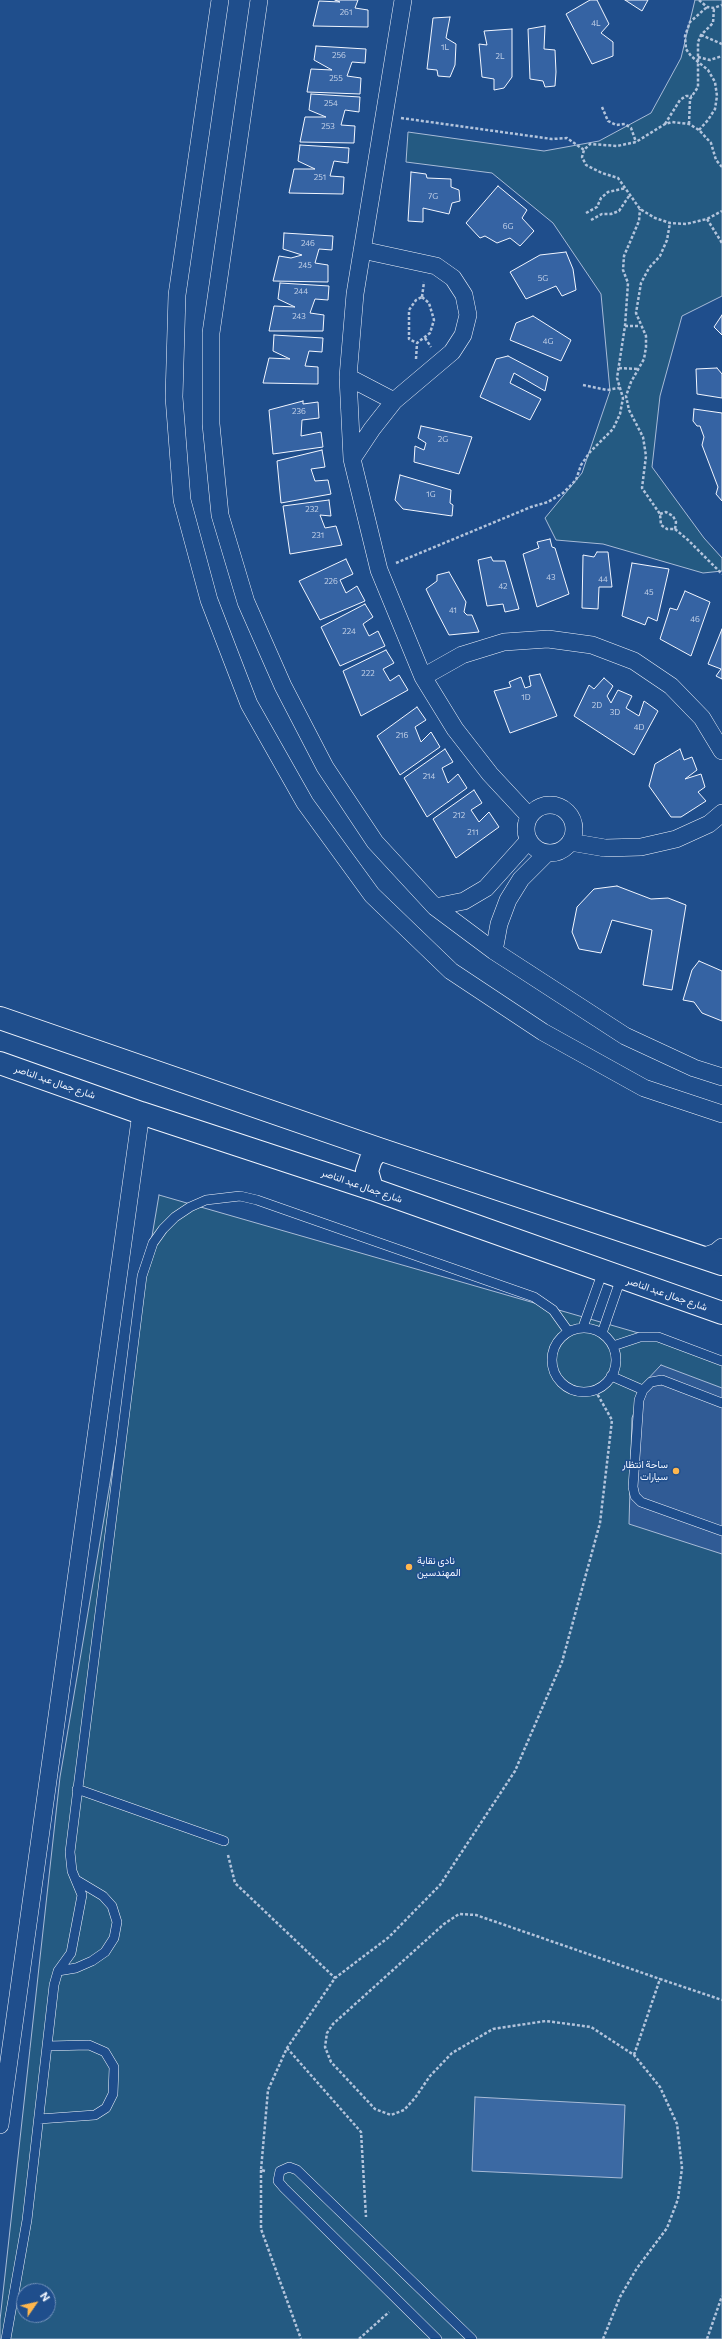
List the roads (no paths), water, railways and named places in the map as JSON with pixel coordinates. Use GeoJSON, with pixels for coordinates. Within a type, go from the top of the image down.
{"type":"FeatureCollection","features":[{"type":"Feature","properties":{"kind":"main road"},"geometry":{"type":"LineString","coordinates":[[0,1018],[379,1149],[722,1264]]}},
{"type":"Feature","properties":{"kind":"main road","name":"شارع جمال عبد الناصر"},"geometry":{"type":"LineString","coordinates":[[0,1063],[372,1189],[722,1313]]}},
{"type":"Feature","properties":{"kind":"main road"},"geometry":{"type":"LineString","coordinates":[[372,1189],[367,1171],[371,1159],[379,1149]]}},
{"type":"Feature","properties":{"kind":"street"},"geometry":{"type":"LineString","coordinates":[[220,0],[177,295],[174,398],[182,500],[209,600],[249,704],[305,802],[372,895],[451,971],[543,1032],[644,1088],[722,1114]]}},
{"type":"Feature","properties":{"kind":"street"},"geometry":{"type":"LineString","coordinates":[[259,0],[212,333],[211,424],[220,515],[246,602],[283,686],[325,766],[375,842],[435,907],[494,951],[625,1036],[694,1068],[722,1077]]}},
{"type":"Feature","properties":{"kind":"street"},"geometry":{"type":"LineString","coordinates":[[403,0],[355,294],[348,378],[352,459],[379,570],[423,677],[455,729],[490,774],[529,816]]}},
{"type":"Feature","properties":{"kind":"street"},"geometry":{"type":"LineString","coordinates":[[352,459],[372,429],[394,401],[452,352],[463,335],[468,315],[464,295],[453,278],[436,266],[362,250]]}},
{"type":"Feature","properties":{"kind":"street"},"geometry":{"type":"LineString","coordinates":[[348,378],[394,401]]}},
{"type":"Feature","properties":{"kind":"street"},"geometry":{"type":"LineString","coordinates":[[423,677],[462,655],[504,642],[548,639],[592,645],[634,661],[671,686],[702,718],[722,751]]}},
{"type":"Feature","properties":{"kind":"street"},"geometry":{"type":"LineString","coordinates":[[494,951],[499,924],[508,900],[521,879],[547,853],[560,850],[570,842],[574,832],[574,823],[570,814],[563,808],[554,805],[544,805],[536,809],[529,816],[526,828],[529,840],[534,846],[547,853]]}},
{"type":"Feature","properties":{"kind":"street"},"geometry":{"type":"LineString","coordinates":[[570,842],[605,848],[641,847],[676,839],[709,824],[722,813]]}},
{"type":"Feature","properties":{"kind":"street"},"geometry":{"type":"LineString","coordinates":[[435,907],[464,901],[486,888],[529,840]]}},
{"type":"Feature","properties":{"kind":"street"},"geometry":{"type":"LineString","coordinates":[[694,1068],[722,1066]]}},
{"type":"Feature","properties":{"kind":"street"},"geometry":{"type":"LineString","coordinates":[[0,2125],[141,1112]]}},
{"type":"Feature","properties":{"kind":"street"},"geometry":{"type":"LineString","coordinates":[[702,1257],[722,1248]]}},
{"type":"Feature","properties":{"kind":"lane"},"geometry":{"type":"LineString","coordinates":[[6,2339],[27,2220],[54,1985],[58,1971],[71,1953],[82,1895],[71,1867],[70,1852],[142,1276],[146,1259],[153,1243],[163,1229],[175,1217],[190,1207],[212,1199],[240,1196],[257,1200],[534,1297],[553,1310],[568,1331]]}},
{"type":"Feature","properties":{"kind":"lane"},"geometry":{"type":"LineString","coordinates":[[583,1327],[612,1274]]}},
{"type":"Feature","properties":{"kind":"lane"},"geometry":{"type":"LineString","coordinates":[[602,1333],[612,1274]]}},
{"type":"Feature","properties":{"kind":"lane"},"geometry":{"type":"LineString","coordinates":[[583,1327],[602,1333],[613,1346],[615,1367],[612,1376],[604,1385],[595,1390],[585,1392],[574,1391],[564,1386],[557,1378],[552,1362],[554,1347],[560,1338],[568,1331],[583,1327]]}},
{"type":"Feature","properties":{"kind":"lane"},"geometry":{"type":"LineString","coordinates":[[613,1346],[640,1337],[658,1338],[722,1361]]}},
{"type":"Feature","properties":{"kind":"lane"},"geometry":{"type":"LineString","coordinates":[[612,1376],[643,1390]]}},
{"type":"Feature","properties":{"kind":"lane"},"geometry":{"type":"LineString","coordinates":[[722,1403],[662,1380],[651,1382],[643,1390],[639,1400],[633,1487],[635,1496],[645,1504],[722,1532]]}},
{"type":"Feature","properties":{"kind":"lane"},"geometry":{"type":"LineString","coordinates":[[77,1789],[224,1841]]}},
{"type":"Feature","properties":{"kind":"lane"},"geometry":{"type":"LineString","coordinates":[[58,1971],[76,1968],[92,1961],[105,1952],[114,1938],[117,1922],[112,1906],[103,1896],[76,1879]]}},
{"type":"Feature","properties":{"kind":"lane"},"geometry":{"type":"LineString","coordinates":[[38,2119],[95,2115],[106,2108],[113,2094],[114,2067],[104,2052],[89,2045],[47,2046]]}},
{"type":"Feature","properties":{"kind":"lane"},"geometry":{"type":"LineString","coordinates":[[437,2339],[284,2188],[278,2180],[280,2171],[289,2167],[297,2170],[472,2339]]}},
{"type":"Feature","properties":{"kind":"place","name":"ساحة انتظار سيارات"},"geometry":{"type":"Point","coordinates":[676,1471]}},
{"type":"Feature","properties":{"kind":"place","name":"نادى نقابة المهندسين"},"geometry":{"type":"Point","coordinates":[409,1567]}}]}
